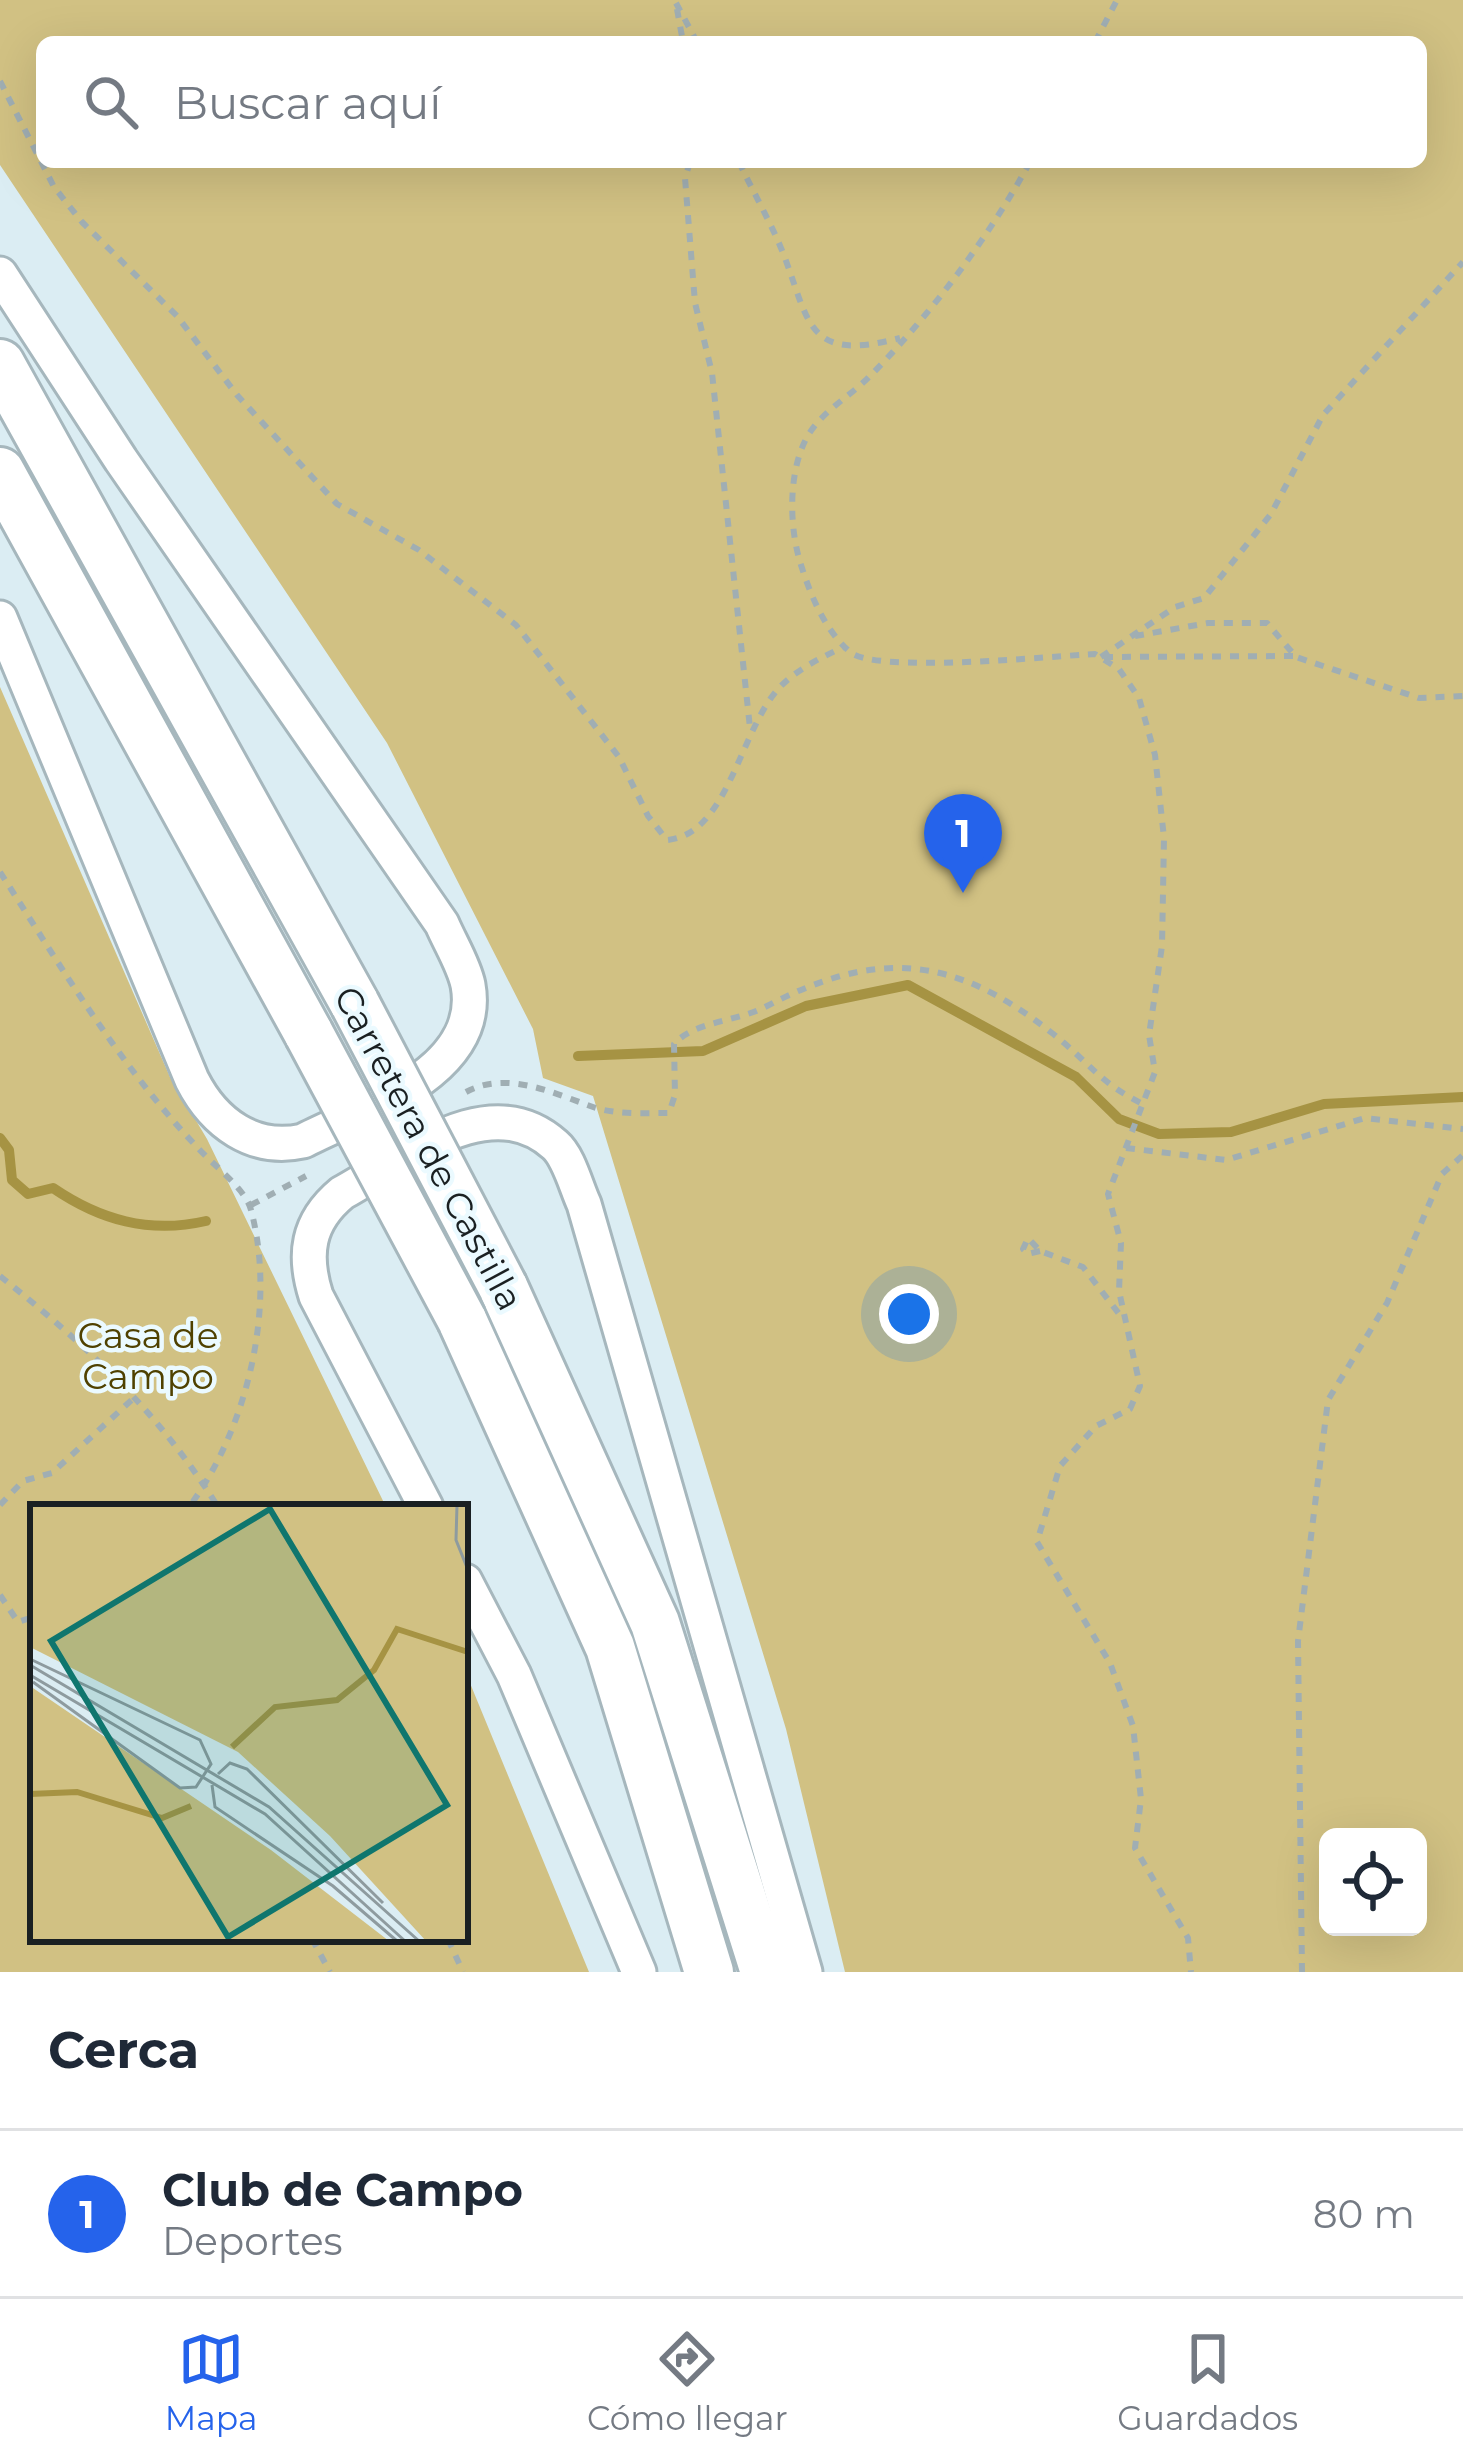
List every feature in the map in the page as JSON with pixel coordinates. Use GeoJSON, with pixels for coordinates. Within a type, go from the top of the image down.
{"type":"FeatureCollection","features":[{"type":"Feature","properties":{"kind":"highway","name":"Carretera de Castilla"},"geometry":{"type":"LineString","coordinates":[[0,364],[355,1004],[503,1287],[655,1623],[765,1972]]}},
{"type":"Feature","properties":{"kind":"highway","name":"Carretera de Castilla"},"geometry":{"type":"LineString","coordinates":[[0,472],[462,1320],[539,1479],[610,1647],[710,1972]]}},
{"type":"Feature","properties":{"kind":"lane"},"geometry":{"type":"LineString","coordinates":[[0,274],[121,460],[442,924],[468,986],[464,1022],[452,1048],[426,1078],[303,1141],[285,1145],[245,1136],[213,1113],[192,1081],[0,618]]}},
{"type":"Feature","properties":{"kind":"lane"},"geometry":{"type":"LineString","coordinates":[[424,1504],[316,1296],[307,1268],[309,1243],[327,1205],[342,1193],[473,1122],[520,1123],[559,1147],[584,1204],[805,1972]]}},
{"type":"Feature","properties":{"kind":"lane"},"geometry":{"type":"LineString","coordinates":[[468,1587],[514,1675],[639,1972]]}},
{"type":"Feature","properties":{"kind":"path"},"geometry":{"type":"LineString","coordinates":[[1098,36],[1117,0]]}},
{"type":"Feature","properties":{"kind":"path"},"geometry":{"type":"LineString","coordinates":[[676,2],[682,36]]}},
{"type":"Feature","properties":{"kind":"path"},"geometry":{"type":"LineString","coordinates":[[676,2],[695,36]]}},
{"type":"Feature","properties":{"kind":"path"},"geometry":{"type":"LineString","coordinates":[[0,81],[36,152]]}},
{"type":"Feature","properties":{"kind":"path"},"geometry":{"type":"LineString","coordinates":[[44,168],[82,222],[176,316],[237,395],[337,504],[419,550],[516,625],[620,757],[649,816],[668,840],[686,838],[721,805],[751,728],[778,688],[810,663],[846,646]]}},
{"type":"Feature","properties":{"kind":"path"},"geometry":{"type":"LineString","coordinates":[[688,168],[685,178],[695,303],[712,374],[751,728]]}},
{"type":"Feature","properties":{"kind":"path"},"geometry":{"type":"LineString","coordinates":[[742,168],[782,248],[802,318],[820,334],[858,349],[904,337]]}},
{"type":"Feature","properties":{"kind":"path"},"geometry":{"type":"LineString","coordinates":[[1026,168],[973,250],[904,337],[869,378],[828,411],[806,440],[793,482],[795,548],[814,606],[852,655],[891,664],[1132,652],[1186,659],[1244,653],[1296,657],[1420,698],[1463,695]]}},
{"type":"Feature","properties":{"kind":"path"},"geometry":{"type":"LineString","coordinates":[[1100,657],[1175,607],[1204,598],[1271,514],[1323,415],[1463,262]]}},
{"type":"Feature","properties":{"kind":"path"},"geometry":{"type":"LineString","coordinates":[[1132,636],[1208,623],[1267,622],[1296,657]]}},
{"type":"Feature","properties":{"kind":"path"},"geometry":{"type":"LineString","coordinates":[[1100,657],[1120,668],[1139,698],[1155,755],[1164,838],[1162,946],[1149,1035],[1155,1072],[1108,1194],[1121,1243],[1119,1291],[1139,1386],[1130,1409],[1096,1426],[1060,1466],[1037,1542],[1110,1663],[1133,1726],[1141,1799],[1135,1848],[1188,1938],[1191,1972]]}},
{"type":"Feature","properties":{"kind":"path"},"geometry":{"type":"LineString","coordinates":[[0,872],[130,1074],[251,1205],[260,1310],[236,1424],[206,1487],[192,1504]]}},
{"type":"Feature","properties":{"kind":"path"},"geometry":{"type":"LineString","coordinates":[[596,1108],[669,1113],[675,1095],[674,1044],[685,1031],[742,1019],[810,984],[874,966],[922,966],[1011,1004],[1055,1035],[1106,1086],[1145,1105]]}},
{"type":"Feature","properties":{"kind":"path"},"geometry":{"type":"LineString","coordinates":[[1126,1148],[1226,1160],[1366,1118],[1463,1129]]}},
{"type":"Feature","properties":{"kind":"path"},"geometry":{"type":"LineString","coordinates":[[1301,1972],[1298,1641],[1328,1400],[1387,1303],[1442,1174],[1463,1155]]}},
{"type":"Feature","properties":{"kind":"path"},"geometry":{"type":"LineString","coordinates":[[1040,1251],[1083,1267],[1127,1324]]}},
{"type":"Feature","properties":{"kind":"path"},"geometry":{"type":"LineString","coordinates":[[0,1276],[98,1355],[136,1396],[216,1504]]}},
{"type":"Feature","properties":{"kind":"path"},"geometry":{"type":"LineString","coordinates":[[0,1505],[22,1481],[52,1473],[136,1396]]}},
{"type":"Feature","properties":{"kind":"path"},"geometry":{"type":"LineString","coordinates":[[0,1594],[18,1622],[30,1618]]}},
{"type":"Feature","properties":{"kind":"path"},"geometry":{"type":"LineString","coordinates":[[314,1942],[330,1972]]}},
{"type":"Feature","properties":{"kind":"path"},"geometry":{"type":"LineString","coordinates":[[449,1942],[463,1972]]}},
{"type":"Feature","properties":{"kind":"green space"},"geometry":{"type":"Polygon","coordinates":[[[0,0],[1463,0],[1463,1972],[845,1972],[786,1729],[593,1096],[543,1078],[533,1029],[387,743],[0,165],[0,0]]]}},
{"type":"Feature","properties":{"kind":"green space","name":"Casa de Campo"},"geometry":{"type":"Polygon","coordinates":[[[0,687],[170,1077],[207,1139],[385,1504],[30,1504],[30,1942],[468,1942],[468,1678],[589,1972],[0,1972],[0,687]]]}},
{"type":"Feature","properties":{"kind":"waterway"},"geometry":{"type":"LineString","coordinates":[[578,1056],[703,1051],[806,1006],[908,985],[1076,1077],[1119,1119],[1159,1134],[1231,1132],[1324,1104],[1463,1097]]}},
{"type":"Feature","properties":{"kind":"waterway"},"geometry":{"type":"LineString","coordinates":[[0,1138],[9,1150],[12,1180],[28,1194],[53,1188],[107,1216],[145,1225],[206,1221]]}},
{"type":"Feature","properties":{"kind":"place","name":"Club de Campo"},"geometry":{"type":"Point","coordinates":[963,893]}}]}
